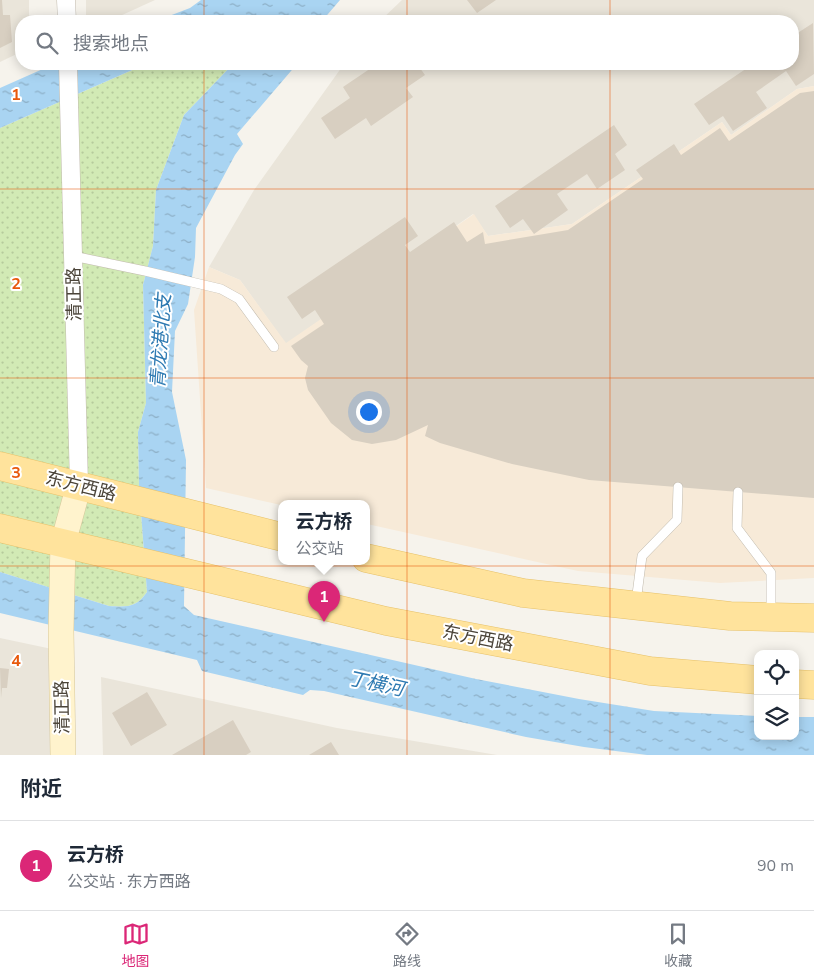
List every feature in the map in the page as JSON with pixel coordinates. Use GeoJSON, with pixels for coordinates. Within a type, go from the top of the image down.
{"type":"FeatureCollection","features":[{"type":"Feature","properties":{"kind":"main road","name":"东方西路"},"geometry":{"type":"LineString","coordinates":[[0,466],[278,536]]}},
{"type":"Feature","properties":{"kind":"main road"},"geometry":{"type":"LineString","coordinates":[[0,528],[70,545]]}},
{"type":"Feature","properties":{"kind":"main road","name":"东方西路"},"geometry":{"type":"LineString","coordinates":[[70,545],[386,621],[650,671],[754,680]]}},
{"type":"Feature","properties":{"kind":"main road"},"geometry":{"type":"LineString","coordinates":[[370,559],[524,593],[730,616],[814,618]]}},
{"type":"Feature","properties":{"kind":"main road"},"geometry":{"type":"LineString","coordinates":[[799,684],[814,685]]}},
{"type":"Feature","properties":{"kind":"street"},"geometry":{"type":"LineString","coordinates":[[66,0],[67,15]]}},
{"type":"Feature","properties":{"kind":"street","name":"清正路"},"geometry":{"type":"LineString","coordinates":[[63,755],[70,545],[79,485],[68,70]]}},
{"type":"Feature","properties":{"kind":"street","name":"清正路"},"geometry":{"type":"LineString","coordinates":[[68,634],[77,755]]}},
{"type":"Feature","properties":{"kind":"lane"},"geometry":{"type":"LineString","coordinates":[[73,256],[221,289],[239,299],[274,347]]}},
{"type":"Feature","properties":{"kind":"lane"},"geometry":{"type":"LineString","coordinates":[[636,606],[642,556],[677,520],[678,487]]}},
{"type":"Feature","properties":{"kind":"lane"},"geometry":{"type":"LineString","coordinates":[[738,492],[737,528],[772,573],[771,617]]}},
{"type":"Feature","properties":{"kind":"shaded area"},"geometry":{"type":"Polygon","coordinates":[[[0,0],[29,0],[29,15],[15,15],[15,55],[0,62],[0,0]]]}},
{"type":"Feature","properties":{"kind":"shaded area"},"geometry":{"type":"Polygon","coordinates":[[[86,0],[155,0],[122,15],[86,15],[86,0]]]}},
{"type":"Feature","properties":{"kind":"shaded area"},"geometry":{"type":"Polygon","coordinates":[[[402,0],[814,0],[814,86],[797,89],[731,135],[722,122],[572,224],[488,236],[473,214],[286,344],[240,280],[209,267],[254,190],[340,70],[799,70],[799,15],[386,15],[402,0]]]}},
{"type":"Feature","properties":{"kind":"shaded area"},"geometry":{"type":"Polygon","coordinates":[[[814,86],[814,578],[720,583],[578,571],[370,525],[370,500],[278,500],[278,504],[206,488],[194,310],[209,267],[240,280],[286,343],[474,214],[488,236],[572,224],[722,122],[731,135],[797,89],[814,86]]]}},
{"type":"Feature","properties":{"kind":"shaded area"},"geometry":{"type":"Polygon","coordinates":[[[0,638],[52,649],[51,755],[0,755],[0,638]]]}},
{"type":"Feature","properties":{"kind":"shaded area"},"geometry":{"type":"Polygon","coordinates":[[[101,677],[337,728],[497,755],[103,755],[101,677]]]}},
{"type":"Feature","properties":{"kind":"green space"},"geometry":{"type":"Polygon","coordinates":[[[132,70],[227,70],[184,115],[156,190],[153,246],[143,285],[146,403],[138,432],[139,486],[147,592],[135,604],[109,606],[0,572],[0,128],[132,70]]]}},
{"type":"Feature","properties":{"kind":"water"},"geometry":{"type":"Polygon","coordinates":[[[201,0],[340,0],[327,15],[172,15],[190,8],[201,0]]]}},
{"type":"Feature","properties":{"kind":"water"},"geometry":{"type":"Polygon","coordinates":[[[40,70],[132,70],[0,128],[0,88],[40,70]]]}},
{"type":"Feature","properties":{"kind":"water"},"geometry":{"type":"Polygon","coordinates":[[[227,70],[292,70],[237,134],[243,144],[235,155],[196,228],[195,257],[188,304],[175,331],[172,392],[186,460],[184,606],[194,615],[476,679],[579,699],[654,711],[754,716],[754,740],[799,740],[799,717],[814,717],[814,755],[647,755],[526,737],[324,691],[310,690],[303,695],[202,671],[197,660],[0,613],[0,572],[109,606],[135,604],[147,592],[139,486],[138,432],[146,403],[143,285],[153,246],[156,190],[184,115],[227,70]]]}},
{"type":"Feature","properties":{"kind":"building"},"geometry":{"type":"Polygon","coordinates":[[[0,0],[2,0],[3,15],[10,15],[12,42],[0,48],[0,0]]]}},
{"type":"Feature","properties":{"kind":"building"},"geometry":{"type":"Polygon","coordinates":[[[467,0],[496,0],[477,13],[467,0]]]}},
{"type":"Feature","properties":{"kind":"building"},"geometry":{"type":"Polygon","coordinates":[[[813,23],[814,74],[796,86],[786,71],[756,92],[767,108],[733,131],[723,116],[709,125],[694,104],[744,70],[799,70],[799,32],[813,23]]]}},
{"type":"Feature","properties":{"kind":"building"},"geometry":{"type":"Polygon","coordinates":[[[368,70],[421,70],[425,75],[406,88],[413,97],[371,126],[366,118],[335,139],[321,118],[350,98],[343,87],[368,70]]]}},
{"type":"Feature","properties":{"kind":"building"},"geometry":{"type":"Polygon","coordinates":[[[814,91],[814,498],[589,480],[512,464],[440,443],[425,436],[428,425],[396,440],[372,444],[352,440],[331,423],[308,390],[305,378],[308,366],[291,346],[324,324],[315,310],[302,319],[287,297],[405,217],[418,236],[405,245],[410,252],[454,222],[467,242],[483,232],[485,244],[568,230],[643,179],[636,170],[674,144],[681,155],[720,128],[729,141],[800,93],[814,91]]]}},
{"type":"Feature","properties":{"kind":"building"},"geometry":{"type":"Polygon","coordinates":[[[614,125],[627,145],[615,154],[625,170],[597,189],[587,174],[557,194],[568,210],[534,234],[523,219],[510,228],[495,206],[614,125]]]}},
{"type":"Feature","properties":{"kind":"building"},"geometry":{"type":"Polygon","coordinates":[[[0,668],[9,669],[7,688],[2,688],[1,698],[0,668]]]}},
{"type":"Feature","properties":{"kind":"building"},"geometry":{"type":"Polygon","coordinates":[[[147,692],[167,725],[131,746],[112,713],[147,692]]]}},
{"type":"Feature","properties":{"kind":"building"},"geometry":{"type":"Polygon","coordinates":[[[233,720],[251,752],[246,755],[172,755],[233,720]]]}},
{"type":"Feature","properties":{"kind":"building"},"geometry":{"type":"Polygon","coordinates":[[[331,742],[339,755],[309,755],[331,742]]]}},
{"type":"Feature","properties":{"kind":"place","name":"云方桥"},"geometry":{"type":"Point","coordinates":[324,622]}},
{"type":"Feature","properties":{"kind":"water label","name":"青龙港北支"},"geometry":{"type":"Point","coordinates":[160,341]}},
{"type":"Feature","properties":{"kind":"water label","name":"丁横河"},"geometry":{"type":"Point","coordinates":[376,683]}}]}
